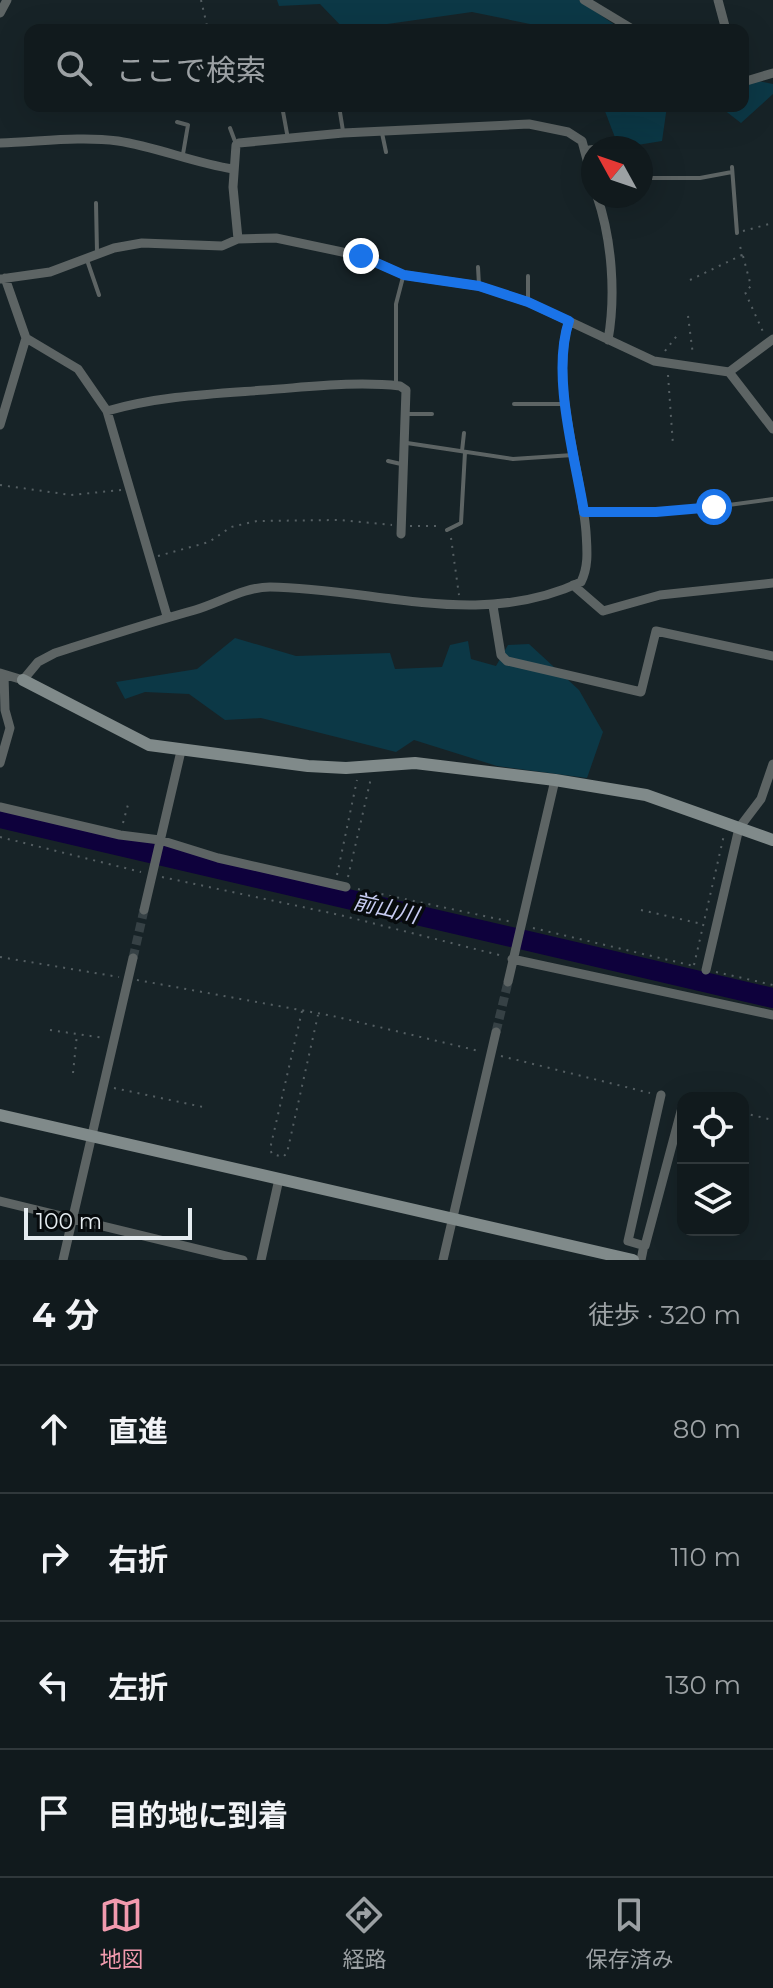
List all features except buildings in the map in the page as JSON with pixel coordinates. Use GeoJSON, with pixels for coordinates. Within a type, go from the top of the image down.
{"type":"FeatureCollection","features":[{"type":"Feature","properties":{"kind":"street"},"geometry":{"type":"LineString","coordinates":[[0,13],[7,0]]}},
{"type":"Feature","properties":{"kind":"street"},"geometry":{"type":"LineString","coordinates":[[584,0],[624,24]]}},
{"type":"Feature","properties":{"kind":"street"},"geometry":{"type":"LineString","coordinates":[[718,0],[724,24]]}},
{"type":"Feature","properties":{"kind":"street"},"geometry":{"type":"LineString","coordinates":[[749,80],[773,73]]}},
{"type":"Feature","properties":{"kind":"street"},"geometry":{"type":"LineString","coordinates":[[238,239],[233,169],[236,145],[343,133],[529,124],[576,136],[581,142]]}},
{"type":"Feature","properties":{"kind":"street"},"geometry":{"type":"LineString","coordinates":[[0,143],[120,141],[182,159],[233,169]]}},
{"type":"Feature","properties":{"kind":"street"},"geometry":{"type":"LineString","coordinates":[[600,208],[607,233],[611,320],[608,340]]}},
{"type":"Feature","properties":{"kind":"street"},"geometry":{"type":"LineString","coordinates":[[167,616],[107,411],[78,369],[26,338],[2,278],[50,272],[98,253],[142,243],[222,246],[238,239],[298,241],[361,256],[404,275],[479,286],[528,302],[668,365],[729,372],[771,341]]}},
{"type":"Feature","properties":{"kind":"street"},"geometry":{"type":"LineString","coordinates":[[23,680],[38,662],[55,653],[193,610],[248,589],[269,587],[388,601],[493,606],[581,582],[587,564],[584,512],[563,361],[569,321]]}},
{"type":"Feature","properties":{"kind":"street"},"geometry":{"type":"LineString","coordinates":[[0,425],[26,338]]}},
{"type":"Feature","properties":{"kind":"street"},"geometry":{"type":"LineString","coordinates":[[729,372],[773,429]]}},
{"type":"Feature","properties":{"kind":"street"},"geometry":{"type":"LineString","coordinates":[[107,411],[139,402],[219,392],[325,385],[396,386],[406,390],[401,530]]}},
{"type":"Feature","properties":{"kind":"street"},"geometry":{"type":"LineString","coordinates":[[573,585],[603,611],[660,595],[773,583]]}},
{"type":"Feature","properties":{"kind":"street"},"geometry":{"type":"LineString","coordinates":[[493,606],[501,655],[507,661],[641,692],[656,631],[773,656]]}},
{"type":"Feature","properties":{"kind":"street"},"geometry":{"type":"LineString","coordinates":[[0,763],[10,728],[2,674],[23,680],[130,737],[181,751],[308,766],[415,763],[555,780],[646,795],[773,840]]}},
{"type":"Feature","properties":{"kind":"street"},"geometry":{"type":"LineString","coordinates":[[144,910],[181,751]]}},
{"type":"Feature","properties":{"kind":"street"},"geometry":{"type":"LineString","coordinates":[[706,970],[733,826],[761,799],[773,764]]}},
{"type":"Feature","properties":{"kind":"street"},"geometry":{"type":"LineString","coordinates":[[508,982],[555,780]]}},
{"type":"Feature","properties":{"kind":"street"},"geometry":{"type":"LineString","coordinates":[[0,807],[346,887]]}},
{"type":"Feature","properties":{"kind":"street"},"geometry":{"type":"LineString","coordinates":[[512,955],[773,1015]]}},
{"type":"Feature","properties":{"kind":"street"},"geometry":{"type":"LineString","coordinates":[[63,1260],[133,958]]}},
{"type":"Feature","properties":{"kind":"street"},"geometry":{"type":"LineString","coordinates":[[443,1260],[496,1032]]}},
{"type":"Feature","properties":{"kind":"street"},"geometry":{"type":"LineString","coordinates":[[644,1245],[628,1241],[661,1095]]}},
{"type":"Feature","properties":{"kind":"street"},"geometry":{"type":"LineString","coordinates":[[0,1115],[628,1259]]}},
{"type":"Feature","properties":{"kind":"street"},"geometry":{"type":"LineString","coordinates":[[641,1260],[677,1126]]}},
{"type":"Feature","properties":{"kind":"street"},"geometry":{"type":"LineString","coordinates":[[261,1260],[279,1179]]}},
{"type":"Feature","properties":{"kind":"street"},"geometry":{"type":"LineString","coordinates":[[0,1201],[243,1260]]}},
{"type":"Feature","properties":{"kind":"lane"},"geometry":{"type":"LineString","coordinates":[[283,112],[288,140]]}},
{"type":"Feature","properties":{"kind":"lane"},"geometry":{"type":"LineString","coordinates":[[340,112],[343,133]]}},
{"type":"Feature","properties":{"kind":"lane"},"geometry":{"type":"LineString","coordinates":[[177,122],[188,125],[182,159]]}},
{"type":"Feature","properties":{"kind":"lane"},"geometry":{"type":"LineString","coordinates":[[230,128],[236,145]]}},
{"type":"Feature","properties":{"kind":"lane"},"geometry":{"type":"LineString","coordinates":[[382,133],[386,152]]}},
{"type":"Feature","properties":{"kind":"lane"},"geometry":{"type":"LineString","coordinates":[[653,178],[700,178],[732,169],[737,233]]}},
{"type":"Feature","properties":{"kind":"lane"},"geometry":{"type":"LineString","coordinates":[[96,203],[98,253]]}},
{"type":"Feature","properties":{"kind":"lane"},"geometry":{"type":"LineString","coordinates":[[86,258],[99,295]]}},
{"type":"Feature","properties":{"kind":"lane"},"geometry":{"type":"LineString","coordinates":[[478,267],[479,286]]}},
{"type":"Feature","properties":{"kind":"lane"},"geometry":{"type":"LineString","coordinates":[[396,386],[396,304],[404,275]]}},
{"type":"Feature","properties":{"kind":"lane"},"geometry":{"type":"LineString","coordinates":[[528,276],[528,302]]}},
{"type":"Feature","properties":{"kind":"lane"},"geometry":{"type":"LineString","coordinates":[[514,404],[567,403]]}},
{"type":"Feature","properties":{"kind":"lane"},"geometry":{"type":"LineString","coordinates":[[405,413],[432,414]]}},
{"type":"Feature","properties":{"kind":"lane"},"geometry":{"type":"LineString","coordinates":[[447,530],[461,523],[464,433]]}},
{"type":"Feature","properties":{"kind":"lane"},"geometry":{"type":"LineString","coordinates":[[405,442],[513,459],[574,455]]}},
{"type":"Feature","properties":{"kind":"lane"},"geometry":{"type":"LineString","coordinates":[[388,461],[404,465]]}},
{"type":"Feature","properties":{"kind":"lane"},"geometry":{"type":"LineString","coordinates":[[584,512],[684,511],[773,499]]}},
{"type":"Feature","properties":{"kind":"path"},"geometry":{"type":"LineString","coordinates":[[201,0],[207,24]]}},
{"type":"Feature","properties":{"kind":"path"},"geometry":{"type":"LineString","coordinates":[[771,341],[745,292],[751,286],[737,233],[773,223]]}},
{"type":"Feature","properties":{"kind":"path"},"geometry":{"type":"LineString","coordinates":[[690,280],[742,255]]}},
{"type":"Feature","properties":{"kind":"path"},"geometry":{"type":"LineString","coordinates":[[688,316],[694,368]]}},
{"type":"Feature","properties":{"kind":"path"},"geometry":{"type":"LineString","coordinates":[[658,362],[679,333]]}},
{"type":"Feature","properties":{"kind":"path"},"geometry":{"type":"LineString","coordinates":[[668,365],[673,445]]}},
{"type":"Feature","properties":{"kind":"path"},"geometry":{"type":"LineString","coordinates":[[0,485],[71,495],[92,495],[130,488]]}},
{"type":"Feature","properties":{"kind":"path"},"geometry":{"type":"LineString","coordinates":[[150,560],[180,547],[209,542],[237,524],[257,521],[339,520],[401,530],[425,525],[447,530],[456,562],[458,604]]}},
{"type":"Feature","properties":{"kind":"path"},"geometry":{"type":"LineString","coordinates":[[335,884],[367,766]]}},
{"type":"Feature","properties":{"kind":"path"},"geometry":{"type":"LineString","coordinates":[[367,766],[346,887],[694,966],[733,826]]}},
{"type":"Feature","properties":{"kind":"path"},"geometry":{"type":"LineString","coordinates":[[120,835],[129,801]]}},
{"type":"Feature","properties":{"kind":"path"},"geometry":{"type":"LineString","coordinates":[[0,837],[512,955]]}},
{"type":"Feature","properties":{"kind":"path"},"geometry":{"type":"LineString","coordinates":[[641,910],[704,925]]}},
{"type":"Feature","properties":{"kind":"path"},"geometry":{"type":"LineString","coordinates":[[0,957],[318,1013],[661,1095]]}},
{"type":"Feature","properties":{"kind":"path"},"geometry":{"type":"LineString","coordinates":[[706,970],[773,985]]}},
{"type":"Feature","properties":{"kind":"path"},"geometry":{"type":"LineString","coordinates":[[302,1010],[270,1149],[272,1154],[283,1157],[287,1153],[318,1013]]}},
{"type":"Feature","properties":{"kind":"path"},"geometry":{"type":"LineString","coordinates":[[50,1030],[114,1041]]}},
{"type":"Feature","properties":{"kind":"path"},"geometry":{"type":"LineString","coordinates":[[73,1073],[77,1033]]}},
{"type":"Feature","properties":{"kind":"path"},"geometry":{"type":"LineString","coordinates":[[104,1085],[203,1107]]}},
{"type":"Feature","properties":{"kind":"path"},"geometry":{"type":"LineString","coordinates":[[749,1114],[773,1120]]}},
{"type":"Feature","properties":{"kind":"shaded area"},"geometry":{"type":"Polygon","coordinates":[[[277,0],[579,0],[613,24],[530,24],[472,12],[387,24],[339,24],[320,4],[279,6],[277,0]]]}},
{"type":"Feature","properties":{"kind":"shaded area"},"geometry":{"type":"Polygon","coordinates":[[[749,79],[773,84],[773,94],[741,123],[727,112],[749,112],[749,79]]]}},
{"type":"Feature","properties":{"kind":"shaded area"},"geometry":{"type":"Polygon","coordinates":[[[605,112],[666,112],[662,141],[653,142],[653,136],[614,136],[605,112]]]}},
{"type":"Feature","properties":{"kind":"shaded area"},"geometry":{"type":"Polygon","coordinates":[[[235,638],[296,656],[390,653],[395,669],[442,667],[450,645],[468,641],[471,659],[496,666],[508,645],[529,644],[579,690],[603,732],[587,778],[497,766],[414,740],[396,752],[261,718],[225,720],[189,694],[145,692],[125,699],[116,682],[197,669],[235,638]]]}},
{"type":"Feature","properties":{"kind":"waterway","name":"前山川"},"geometry":{"type":"LineString","coordinates":[[0,818],[773,998]]}},
{"type":"Feature","properties":{"kind":"tunnel"},"geometry":{"type":"LineString","coordinates":[[133,958],[144,910]]}},
{"type":"Feature","properties":{"kind":"tunnel"},"geometry":{"type":"LineString","coordinates":[[496,1032],[508,982]]}},
{"type":"Feature","properties":{"kind":"route"},"geometry":{"type":"LineString","coordinates":[[361,256],[404,275],[479,286],[528,302],[569,321],[563,361],[568,416],[584,512],[684,511],[714,507]]}}]}
